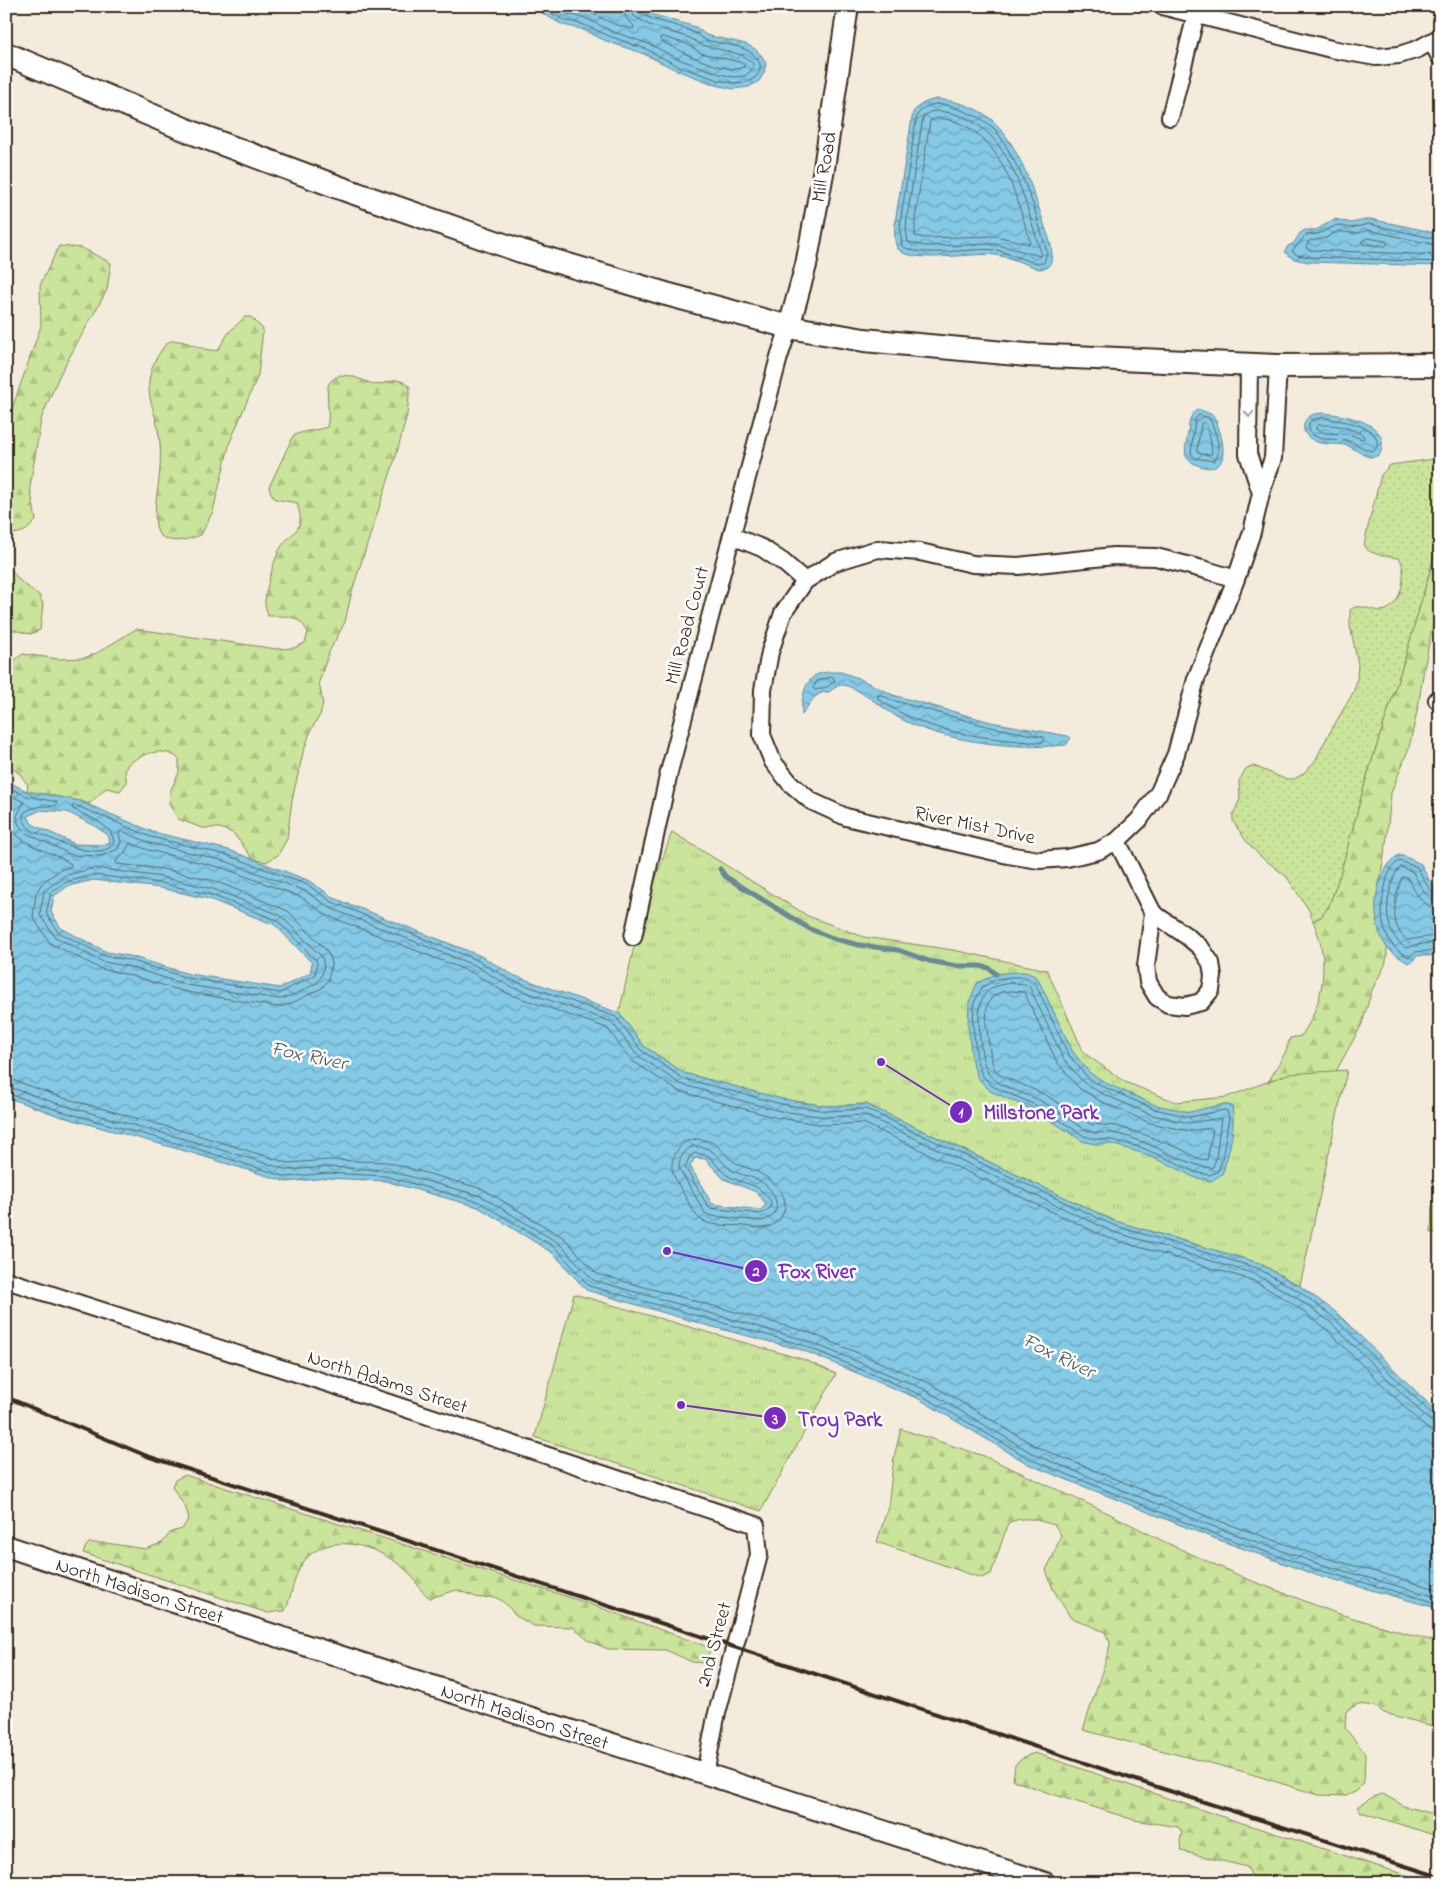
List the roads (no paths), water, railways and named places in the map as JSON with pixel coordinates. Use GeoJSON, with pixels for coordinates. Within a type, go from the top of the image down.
{"type":"FeatureCollection","features":[{"type":"Feature","properties":{"kind":"main road"},"geometry":{"type":"LineString","coordinates":[[6,54],[196,134],[526,252],[666,294],[789,326],[864,340],[1028,355],[1278,366],[1440,365]]}},
{"type":"Feature","properties":{"kind":"street","name":"Mill Road"},"geometry":{"type":"LineString","coordinates":[[789,326],[806,265],[824,168],[848,6]]}},
{"type":"Feature","properties":{"kind":"street"},"geometry":{"type":"LineString","coordinates":[[1162,6],[1331,49],[1376,57],[1399,55],[1436,40],[1440,58]]}},
{"type":"Feature","properties":{"kind":"street"},"geometry":{"type":"LineString","coordinates":[[1170,117],[1196,15]]}},
{"type":"Feature","properties":{"kind":"street","name":"Mill Road Court"},"geometry":{"type":"LineString","coordinates":[[633,937],[669,772],[779,357],[789,326]]}},
{"type":"Feature","properties":{"kind":"street"},"geometry":{"type":"LineString","coordinates":[[1249,365],[1248,454],[1261,493]]}},
{"type":"Feature","properties":{"kind":"street","name":"River Mist Drive"},"geometry":{"type":"LineString","coordinates":[[1236,579],[1156,557],[1114,556],[1018,566],[973,564],[920,552],[878,549],[836,562],[805,581],[783,613],[770,652],[762,690],[762,735],[774,762],[790,783],[811,801],[846,817],[1008,855],[1039,860],[1067,858],[1098,851],[1117,841],[1139,820],[1160,792],[1176,754],[1196,679],[1236,579],[1252,532],[1261,493],[1274,458],[1278,366]]}},
{"type":"Feature","properties":{"kind":"street"},"geometry":{"type":"LineString","coordinates":[[732,536],[762,548],[783,562],[805,581]]}},
{"type":"Feature","properties":{"kind":"street"},"geometry":{"type":"LineString","coordinates":[[1117,841],[1153,913],[1201,948],[1211,963],[1213,976],[1211,990],[1201,1002],[1185,1006],[1168,1004],[1157,997],[1148,982],[1146,966],[1153,913]]}},
{"type":"Feature","properties":{"kind":"street","name":"North Adams Street"},"geometry":{"type":"LineString","coordinates":[[6,1280],[383,1401],[756,1525]]}},
{"type":"Feature","properties":{"kind":"street","name":"2nd Street"},"geometry":{"type":"LineString","coordinates":[[705,1774],[716,1717],[759,1556],[756,1525]]}},
{"type":"Feature","properties":{"kind":"street","name":"North Madison Street"},"geometry":{"type":"LineString","coordinates":[[6,1546],[255,1629],[1045,1883]]}},
{"type":"Feature","properties":{"kind":"water"},"geometry":{"type":"Polygon","coordinates":[[[504,6],[638,6],[654,15],[696,27],[706,35],[746,44],[762,56],[766,64],[764,73],[759,81],[749,87],[733,89],[716,85],[676,70],[644,54],[606,41],[581,29],[563,25],[538,11],[528,12],[504,6]]]}},
{"type":"Feature","properties":{"kind":"water"},"geometry":{"type":"Polygon","coordinates":[[[937,99],[962,104],[979,111],[993,121],[1007,138],[1026,173],[1049,239],[1052,256],[1047,268],[1039,269],[1012,259],[985,254],[917,256],[906,254],[897,247],[894,234],[896,216],[913,112],[924,103],[937,99]]]}},
{"type":"Feature","properties":{"kind":"water"},"geometry":{"type":"Polygon","coordinates":[[[1335,219],[1351,223],[1370,219],[1440,235],[1440,266],[1309,262],[1292,258],[1287,254],[1285,251],[1288,246],[1294,243],[1300,233],[1305,230],[1316,230],[1335,219]]]}},
{"type":"Feature","properties":{"kind":"water"},"geometry":{"type":"Polygon","coordinates":[[[1198,409],[1213,415],[1218,426],[1223,456],[1217,466],[1204,467],[1191,462],[1186,456],[1185,447],[1190,419],[1198,409]]]}},
{"type":"Feature","properties":{"kind":"water"},"geometry":{"type":"Polygon","coordinates":[[[1323,413],[1354,418],[1373,427],[1380,434],[1382,443],[1380,454],[1370,457],[1348,446],[1325,444],[1311,439],[1305,433],[1304,423],[1308,417],[1323,413]]]}},
{"type":"Feature","properties":{"kind":"water"},"geometry":{"type":"Polygon","coordinates":[[[826,672],[841,672],[893,695],[991,722],[1071,738],[1066,745],[1047,746],[1004,745],[959,739],[918,727],[895,716],[855,689],[842,685],[816,696],[802,715],[803,694],[810,680],[826,672]]]}},
{"type":"Feature","properties":{"kind":"water"},"geometry":{"type":"Polygon","coordinates":[[[6,781],[27,791],[80,801],[153,832],[229,850],[310,881],[334,898],[481,956],[513,975],[619,1013],[644,1046],[684,1073],[782,1099],[827,1106],[866,1104],[1115,1221],[1259,1263],[1300,1286],[1337,1313],[1440,1415],[1440,1609],[1313,1574],[1208,1536],[1030,1465],[919,1399],[802,1350],[709,1326],[586,1290],[554,1254],[478,1207],[385,1181],[328,1178],[287,1182],[59,1116],[6,1097],[6,781]],[[41,810],[28,816],[32,824],[75,844],[102,845],[110,842],[108,835],[67,812],[41,810]],[[94,880],[68,886],[54,896],[51,912],[61,928],[107,952],[130,956],[189,974],[280,988],[310,973],[312,963],[275,925],[209,899],[160,888],[94,880]],[[695,1158],[690,1166],[712,1204],[761,1210],[766,1204],[756,1192],[724,1179],[705,1159],[695,1158]]]}},
{"type":"Feature","properties":{"kind":"water"},"geometry":{"type":"Polygon","coordinates":[[[1398,855],[1421,864],[1429,880],[1440,892],[1440,952],[1431,956],[1416,956],[1413,961],[1408,963],[1386,946],[1377,923],[1376,898],[1379,885],[1383,874],[1398,855]]]}},
{"type":"Feature","properties":{"kind":"water"},"geometry":{"type":"Polygon","coordinates":[[[1026,972],[1037,977],[1073,1052],[1090,1073],[1108,1084],[1155,1105],[1190,1112],[1224,1104],[1232,1106],[1232,1131],[1222,1174],[1211,1181],[1193,1177],[1173,1166],[1138,1152],[1111,1144],[1094,1144],[1082,1141],[1038,1112],[990,1091],[978,1078],[972,1062],[968,1025],[969,1002],[977,983],[996,974],[1026,972]]]}},
{"type":"Feature","properties":{"kind":"waterway"},"geometry":{"type":"LineString","coordinates":[[720,869],[726,877],[810,929],[835,939],[859,945],[898,950],[929,961],[957,966],[980,966],[989,968],[996,974]]}},
{"type":"Feature","properties":{"kind":"railway"},"geometry":{"type":"LineString","coordinates":[[6,1397],[147,1456],[1157,1787],[1440,1877]]}},
{"type":"Feature","properties":{"kind":"place","name":"Millstone Park"},"geometry":{"type":"Point","coordinates":[881,1062]}},
{"type":"Feature","properties":{"kind":"place","name":"Fox River"},"geometry":{"type":"Point","coordinates":[667,1251]}},
{"type":"Feature","properties":{"kind":"place","name":"Troy Park"},"geometry":{"type":"Point","coordinates":[681,1405]}}]}
